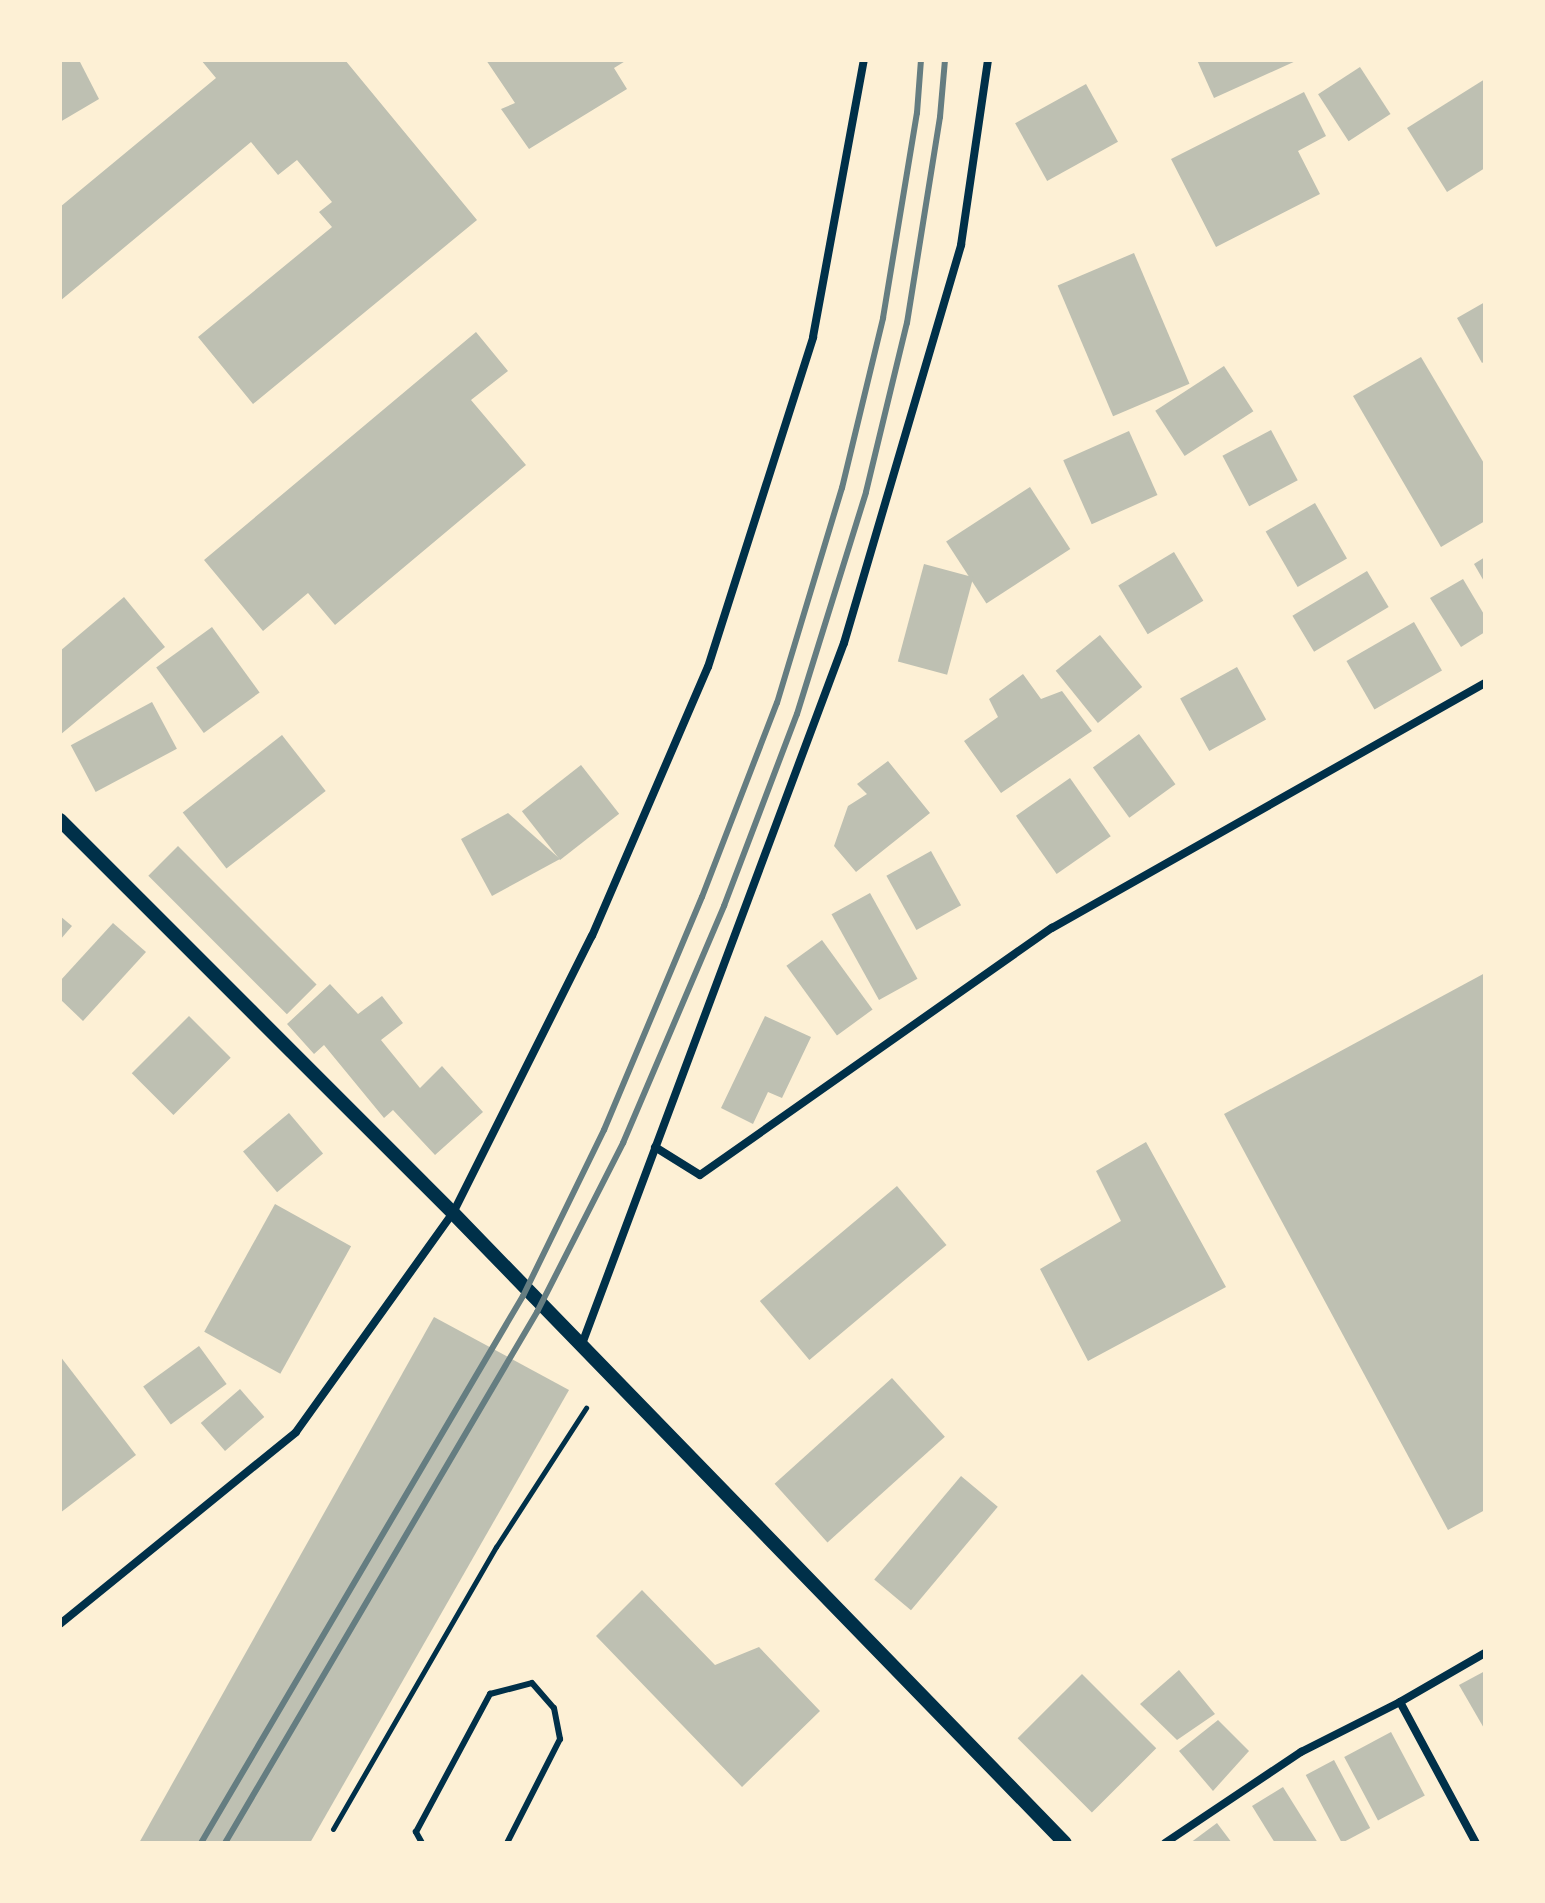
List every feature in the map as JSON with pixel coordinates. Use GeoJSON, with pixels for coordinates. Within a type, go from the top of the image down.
{"type":"FeatureCollection","features":[{"type":"Feature","properties":{"kind":"street"},"geometry":{"type":"LineString","coordinates":[[60,1624],[296,1432],[453,1213],[592,936],[708,667],[813,337],[864,60]]}},
{"type":"Feature","properties":{"kind":"street"},"geometry":{"type":"LineString","coordinates":[[582,1344],[844,643],[961,245],[988,60]]}},
{"type":"Feature","properties":{"kind":"street"},"geometry":{"type":"LineString","coordinates":[[655,1147],[700,1175],[1052,928],[1485,683]]}},
{"type":"Feature","properties":{"kind":"street"},"geometry":{"type":"LineString","coordinates":[[60,820],[582,1344],[1065,1843]]}},
{"type":"Feature","properties":{"kind":"street"},"geometry":{"type":"LineString","coordinates":[[1165,1843],[1301,1752],[1400,1702],[1485,1653]]}},
{"type":"Feature","properties":{"kind":"street"},"geometry":{"type":"LineString","coordinates":[[1400,1702],[1476,1843]]}},
{"type":"Feature","properties":{"kind":"lane"},"geometry":{"type":"LineString","coordinates":[[422,1843],[416,1832],[490,1694],[532,1683],[554,1708],[560,1739],[507,1843]]}},
{"type":"Feature","properties":{"kind":"path"},"geometry":{"type":"LineString","coordinates":[[333,1829],[496,1547],[586,1408]]}},
{"type":"Feature","properties":{"kind":"building"},"geometry":{"type":"Polygon","coordinates":[[[60,60],[79,60],[99,99],[60,122],[60,60]]]}},
{"type":"Feature","properties":{"kind":"building"},"geometry":{"type":"Polygon","coordinates":[[[201,60],[345,60],[477,220],[253,404],[198,337],[332,227],[319,212],[332,202],[297,160],[278,175],[251,142],[60,301],[60,207],[216,78],[201,60]]]}},
{"type":"Feature","properties":{"kind":"building"},"geometry":{"type":"Polygon","coordinates":[[[486,60],[627,60],[614,68],[627,89],[529,149],[501,109],[515,103],[486,60]]]}},
{"type":"Feature","properties":{"kind":"building"},"geometry":{"type":"Polygon","coordinates":[[[1197,60],[1298,60],[1214,98],[1197,60]]]}},
{"type":"Feature","properties":{"kind":"building"},"geometry":{"type":"Polygon","coordinates":[[[1360,67],[1390,114],[1349,141],[1318,94],[1360,67]]]}},
{"type":"Feature","properties":{"kind":"building"},"geometry":{"type":"Polygon","coordinates":[[[1485,79],[1485,168],[1447,192],[1407,128],[1485,79]]]}},
{"type":"Feature","properties":{"kind":"building"},"geometry":{"type":"Polygon","coordinates":[[[1086,84],[1118,142],[1047,181],[1015,123],[1086,84]]]}},
{"type":"Feature","properties":{"kind":"building"},"geometry":{"type":"Polygon","coordinates":[[[1304,92],[1326,136],[1298,151],[1320,194],[1216,247],[1171,159],[1304,92]]]}},
{"type":"Feature","properties":{"kind":"building"},"geometry":{"type":"Polygon","coordinates":[[[1134,253],[1189,384],[1113,416],[1058,285],[1134,253]]]}},
{"type":"Feature","properties":{"kind":"building"},"geometry":{"type":"Polygon","coordinates":[[[1485,302],[1485,361],[1482,363],[1457,318],[1485,302]]]}},
{"type":"Feature","properties":{"kind":"building"},"geometry":{"type":"Polygon","coordinates":[[[476,332],[508,371],[471,400],[526,465],[335,625],[308,593],[263,631],[204,560],[476,332]]]}},
{"type":"Feature","properties":{"kind":"building"},"geometry":{"type":"Polygon","coordinates":[[[1421,357],[1485,465],[1485,521],[1441,547],[1353,396],[1421,357]]]}},
{"type":"Feature","properties":{"kind":"building"},"geometry":{"type":"Polygon","coordinates":[[[1224,366],[1253,411],[1185,456],[1155,411],[1224,366]]]}},
{"type":"Feature","properties":{"kind":"building"},"geometry":{"type":"Polygon","coordinates":[[[1271,430],[1298,480],[1249,506],[1222,456],[1271,430]]]}},
{"type":"Feature","properties":{"kind":"building"},"geometry":{"type":"Polygon","coordinates":[[[1129,431],[1157,495],[1092,524],[1063,460],[1129,431]]]}},
{"type":"Feature","properties":{"kind":"building"},"geometry":{"type":"Polygon","coordinates":[[[1030,487],[1070,549],[986,604],[946,541],[1030,487]]]}},
{"type":"Feature","properties":{"kind":"building"},"geometry":{"type":"Polygon","coordinates":[[[1315,503],[1347,558],[1298,587],[1266,532],[1315,503]]]}},
{"type":"Feature","properties":{"kind":"building"},"geometry":{"type":"Polygon","coordinates":[[[1174,552],[1203,601],[1148,634],[1118,585],[1174,552]]]}},
{"type":"Feature","properties":{"kind":"building"},"geometry":{"type":"Polygon","coordinates":[[[1485,557],[1485,583],[1474,564],[1485,557]]]}},
{"type":"Feature","properties":{"kind":"building"},"geometry":{"type":"Polygon","coordinates":[[[924,564],[973,577],[947,675],[898,662],[924,564]]]}},
{"type":"Feature","properties":{"kind":"building"},"geometry":{"type":"Polygon","coordinates":[[[1367,571],[1389,607],[1314,652],[1292,616],[1367,571]]]}},
{"type":"Feature","properties":{"kind":"building"},"geometry":{"type":"Polygon","coordinates":[[[1463,579],[1485,616],[1485,632],[1461,647],[1430,598],[1463,579]]]}},
{"type":"Feature","properties":{"kind":"building"},"geometry":{"type":"Polygon","coordinates":[[[124,597],[165,647],[60,735],[60,651],[124,597]]]}},
{"type":"Feature","properties":{"kind":"building"},"geometry":{"type":"Polygon","coordinates":[[[1414,622],[1442,670],[1374,709],[1346,661],[1414,622]]]}},
{"type":"Feature","properties":{"kind":"building"},"geometry":{"type":"Polygon","coordinates":[[[212,627],[260,693],[204,733],[156,668],[212,627]]]}},
{"type":"Feature","properties":{"kind":"building"},"geometry":{"type":"Polygon","coordinates":[[[1100,635],[1142,687],[1098,723],[1056,671],[1100,635]]]}},
{"type":"Feature","properties":{"kind":"building"},"geometry":{"type":"Polygon","coordinates":[[[1237,667],[1266,719],[1209,751],[1180,699],[1237,667]]]}},
{"type":"Feature","properties":{"kind":"building"},"geometry":{"type":"Polygon","coordinates":[[[1023,674],[1041,699],[1062,691],[1092,731],[1001,793],[964,741],[998,717],[989,699],[1023,674]]]}},
{"type":"Feature","properties":{"kind":"building"},"geometry":{"type":"Polygon","coordinates":[[[152,702],[177,749],[96,792],[71,745],[152,702]]]}},
{"type":"Feature","properties":{"kind":"building"},"geometry":{"type":"Polygon","coordinates":[[[1139,734],[1175,784],[1129,818],[1093,768],[1139,734]]]}},
{"type":"Feature","properties":{"kind":"building"},"geometry":{"type":"Polygon","coordinates":[[[282,735],[326,791],[226,869],[183,813],[282,735]]]}},
{"type":"Feature","properties":{"kind":"building"},"geometry":{"type":"Polygon","coordinates":[[[888,761],[930,813],[856,872],[834,846],[848,806],[867,794],[857,784],[888,761]]]}},
{"type":"Feature","properties":{"kind":"building"},"geometry":{"type":"Polygon","coordinates":[[[581,765],[619,814],[560,860],[522,811],[581,765]]]}},
{"type":"Feature","properties":{"kind":"building"},"geometry":{"type":"Polygon","coordinates":[[[1070,778],[1111,836],[1057,874],[1016,816],[1070,778]]]}},
{"type":"Feature","properties":{"kind":"building"},"geometry":{"type":"Polygon","coordinates":[[[508,813],[560,859],[492,896],[461,839],[508,813]]]}},
{"type":"Feature","properties":{"kind":"building"},"geometry":{"type":"Polygon","coordinates":[[[178,846],[317,985],[287,1014],[148,876],[178,846]]]}},
{"type":"Feature","properties":{"kind":"building"},"geometry":{"type":"Polygon","coordinates":[[[931,851],[961,905],[916,930],[886,876],[931,851]]]}},
{"type":"Feature","properties":{"kind":"building"},"geometry":{"type":"Polygon","coordinates":[[[870,893],[918,979],[879,1000],[832,914],[870,893]]]}},
{"type":"Feature","properties":{"kind":"building"},"geometry":{"type":"Polygon","coordinates":[[[60,916],[72,926],[60,940],[60,916]]]}},
{"type":"Feature","properties":{"kind":"building"},"geometry":{"type":"Polygon","coordinates":[[[113,923],[146,952],[83,1021],[60,999],[60,981],[113,923]]]}},
{"type":"Feature","properties":{"kind":"building"},"geometry":{"type":"Polygon","coordinates":[[[822,940],[873,1010],[837,1035],[786,966],[822,940]]]}},
{"type":"Feature","properties":{"kind":"building"},"geometry":{"type":"Polygon","coordinates":[[[1485,973],[1485,1510],[1448,1530],[1224,1114],[1485,973]]]}},
{"type":"Feature","properties":{"kind":"building"},"geometry":{"type":"Polygon","coordinates":[[[330,984],[358,1014],[382,996],[403,1023],[381,1040],[420,1088],[442,1066],[483,1112],[435,1155],[393,1110],[384,1118],[324,1045],[314,1054],[287,1024],[330,984]]]}},
{"type":"Feature","properties":{"kind":"building"},"geometry":{"type":"Polygon","coordinates":[[[189,1016],[231,1058],[173,1115],[132,1073],[189,1016]]]}},
{"type":"Feature","properties":{"kind":"building"},"geometry":{"type":"Polygon","coordinates":[[[765,1016],[811,1037],[782,1098],[768,1092],[753,1124],[721,1108],[765,1016]]]}},
{"type":"Feature","properties":{"kind":"building"},"geometry":{"type":"Polygon","coordinates":[[[289,1113],[323,1154],[277,1192],[243,1152],[289,1113]]]}},
{"type":"Feature","properties":{"kind":"building"},"geometry":{"type":"Polygon","coordinates":[[[1146,1142],[1226,1287],[1088,1361],[1040,1269],[1121,1221],[1096,1171],[1146,1142]]]}},
{"type":"Feature","properties":{"kind":"building"},"geometry":{"type":"Polygon","coordinates":[[[897,1186],[946,1245],[809,1360],[760,1301],[897,1186]]]}},
{"type":"Feature","properties":{"kind":"building"},"geometry":{"type":"Polygon","coordinates":[[[275,1204],[351,1246],[280,1374],[204,1332],[275,1204]]]}},
{"type":"Feature","properties":{"kind":"building"},"geometry":{"type":"Polygon","coordinates":[[[434,1317],[569,1390],[310,1843],[139,1843],[434,1317]]]}},
{"type":"Feature","properties":{"kind":"building"},"geometry":{"type":"Polygon","coordinates":[[[199,1346],[227,1384],[171,1425],[143,1387],[199,1346]]]}},
{"type":"Feature","properties":{"kind":"building"},"geometry":{"type":"Polygon","coordinates":[[[60,1356],[136,1455],[60,1513],[60,1356]]]}},
{"type":"Feature","properties":{"kind":"building"},"geometry":{"type":"Polygon","coordinates":[[[892,1378],[945,1437],[827,1542],[775,1484],[892,1378]]]}},
{"type":"Feature","properties":{"kind":"building"},"geometry":{"type":"Polygon","coordinates":[[[240,1389],[264,1417],[225,1451],[201,1423],[240,1389]]]}},
{"type":"Feature","properties":{"kind":"building"},"geometry":{"type":"Polygon","coordinates":[[[961,1476],[998,1507],[911,1610],[874,1579],[961,1476]]]}},
{"type":"Feature","properties":{"kind":"building"},"geometry":{"type":"Polygon","coordinates":[[[642,1590],[715,1665],[759,1647],[820,1711],[742,1787],[596,1636],[642,1590]]]}},
{"type":"Feature","properties":{"kind":"building"},"geometry":{"type":"Polygon","coordinates":[[[1179,1670],[1215,1714],[1177,1740],[1140,1704],[1179,1670]]]}},
{"type":"Feature","properties":{"kind":"building"},"geometry":{"type":"Polygon","coordinates":[[[1485,1671],[1485,1730],[1459,1685],[1485,1671]]]}},
{"type":"Feature","properties":{"kind":"building"},"geometry":{"type":"Polygon","coordinates":[[[1082,1674],[1156,1748],[1092,1813],[1018,1738],[1082,1674]]]}},
{"type":"Feature","properties":{"kind":"building"},"geometry":{"type":"Polygon","coordinates":[[[1218,1720],[1249,1751],[1213,1791],[1179,1751],[1218,1720]]]}},
{"type":"Feature","properties":{"kind":"building"},"geometry":{"type":"Polygon","coordinates":[[[1391,1732],[1425,1796],[1378,1820],[1344,1757],[1391,1732]]]}},
{"type":"Feature","properties":{"kind":"building"},"geometry":{"type":"Polygon","coordinates":[[[1334,1760],[1370,1828],[1342,1843],[1306,1775],[1334,1760]]]}},
{"type":"Feature","properties":{"kind":"building"},"geometry":{"type":"Polygon","coordinates":[[[1283,1787],[1318,1843],[1275,1843],[1252,1806],[1283,1787]]]}},
{"type":"Feature","properties":{"kind":"building"},"geometry":{"type":"Polygon","coordinates":[[[1217,1823],[1232,1843],[1190,1843],[1217,1823]]]}},
{"type":"Feature","properties":{"kind":"railway"},"geometry":{"type":"LineString","coordinates":[[201,1843],[523,1296],[604,1130],[702,897],[777,703],[842,488],[883,318],[917,113],[921,60]]}},
{"type":"Feature","properties":{"kind":"railway"},"geometry":{"type":"LineString","coordinates":[[225,1843],[537,1312],[623,1143],[724,906],[797,714],[866,492],[907,323],[940,117],[945,60]]}}]}
